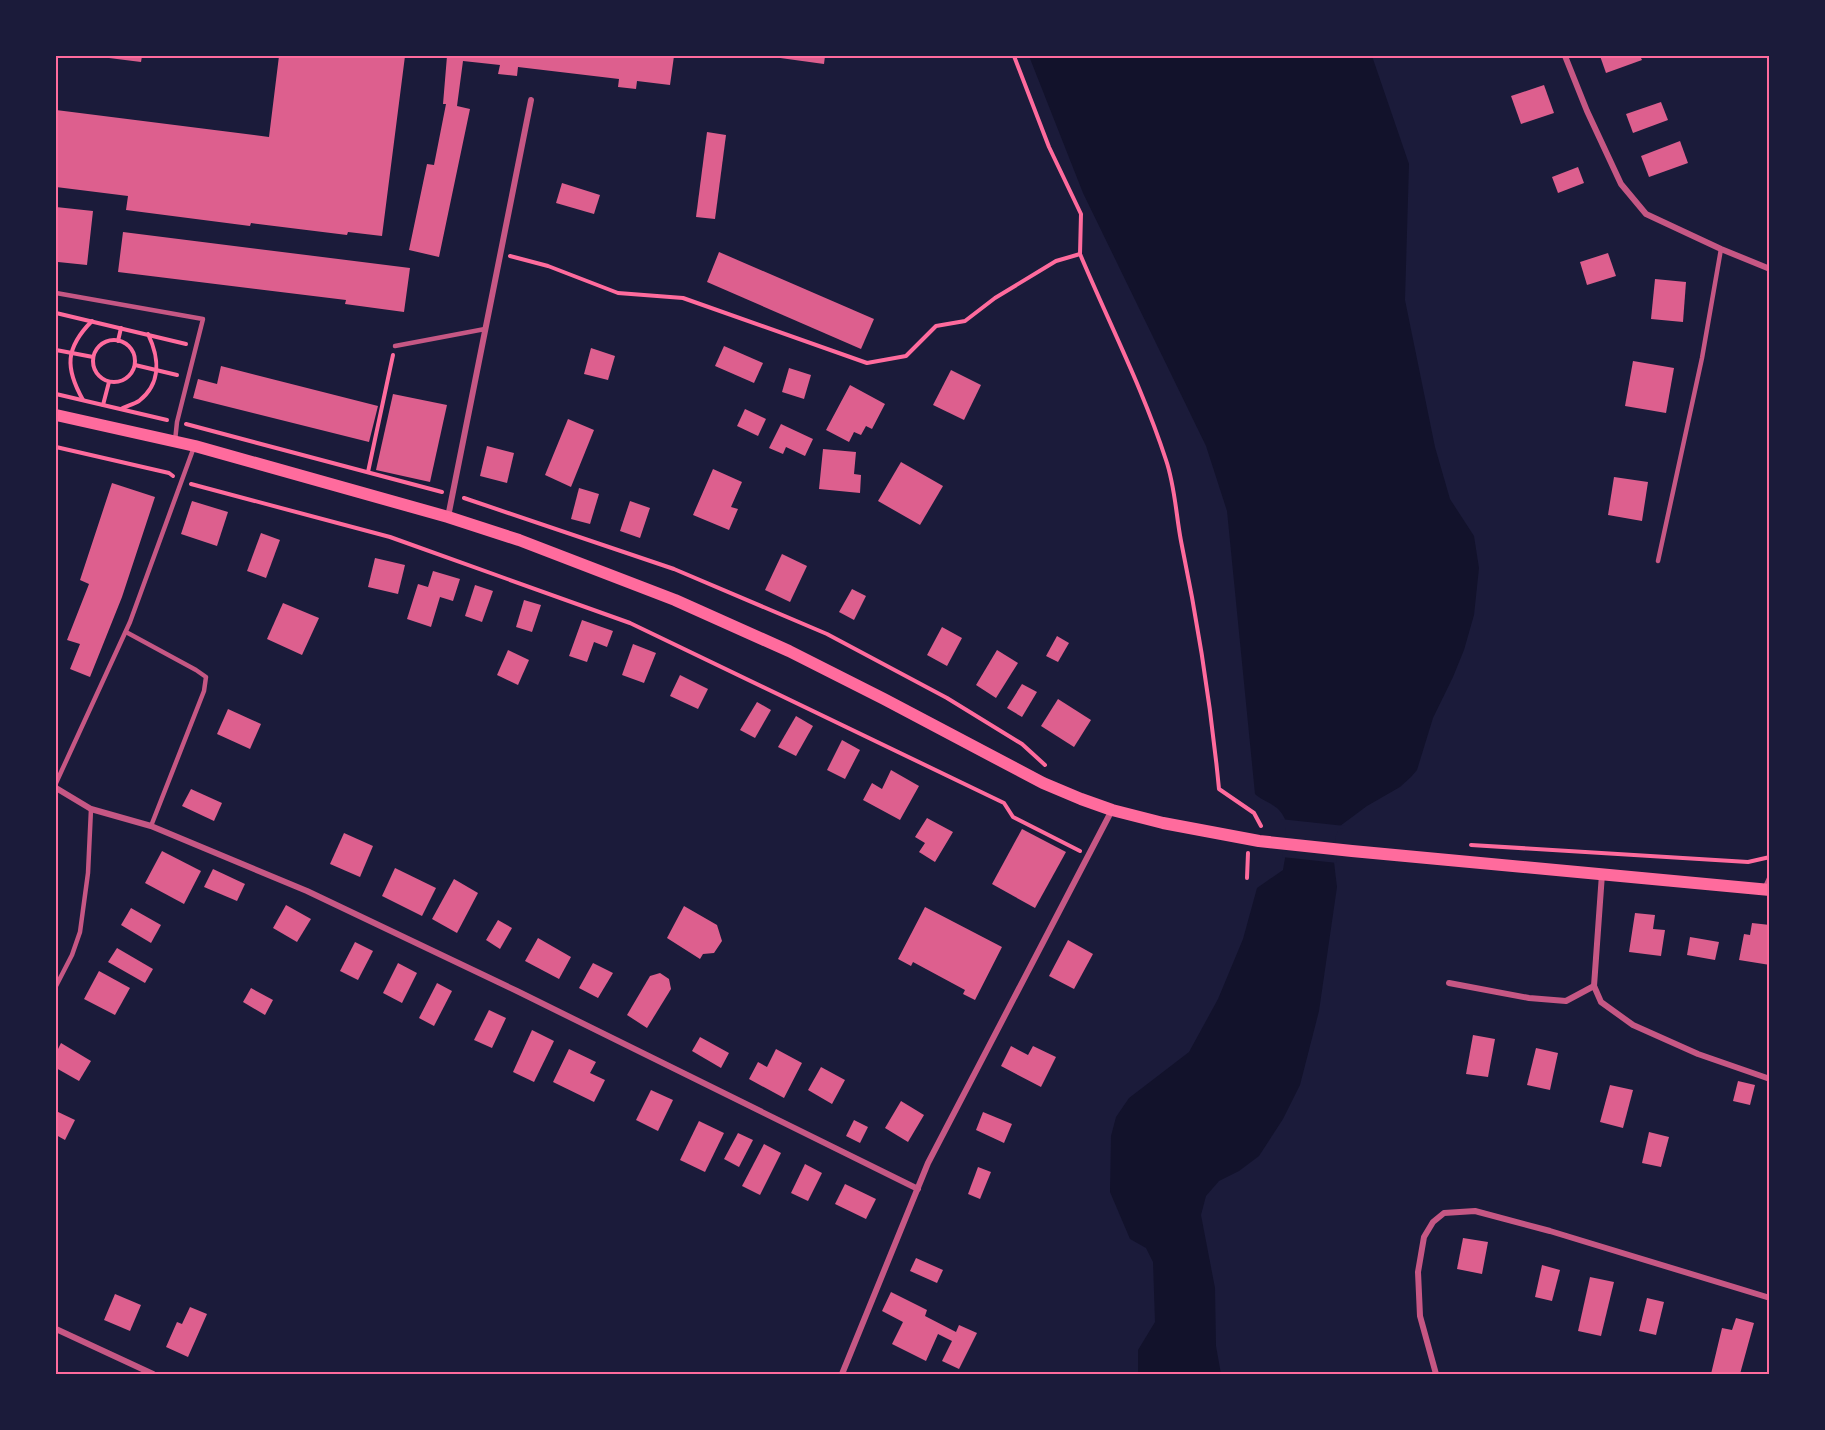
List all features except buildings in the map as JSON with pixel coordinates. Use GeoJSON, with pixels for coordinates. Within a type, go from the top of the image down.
{"type":"FeatureCollection","features":[{"type":"Feature","properties":{"kind":"main road"},"geometry":{"type":"LineString","coordinates":[[56,415],[195,446],[448,517],[519,540],[675,600],[789,651],[1043,783],[1112,810],[1163,823],[1259,841],[1602,874],[1768,886]]}},
{"type":"Feature","properties":{"kind":"street"},"geometry":{"type":"LineString","coordinates":[[1565,56],[1587,111],[1622,184],[1646,214],[1721,249],[1770,268]]}},
{"type":"Feature","properties":{"kind":"street"},"geometry":{"type":"LineString","coordinates":[[448,517],[531,100]]}},
{"type":"Feature","properties":{"kind":"street"},"geometry":{"type":"LineString","coordinates":[[56,788],[91,809],[151,826],[317,896],[517,991],[918,1189]]}},
{"type":"Feature","properties":{"kind":"street"},"geometry":{"type":"LineString","coordinates":[[842,1374],[934,1153],[1112,810]]}},
{"type":"Feature","properties":{"kind":"street"},"geometry":{"type":"LineString","coordinates":[[1602,874],[1594,986],[1601,1002],[1633,1025],[1698,1054],[1770,1079]]}},
{"type":"Feature","properties":{"kind":"street"},"geometry":{"type":"LineString","coordinates":[[1449,982],[1529,998],[1566,1001],[1594,986]]}},
{"type":"Feature","properties":{"kind":"street"},"geometry":{"type":"LineString","coordinates":[[1436,1374],[1420,1316],[1418,1272],[1424,1237],[1433,1222],[1444,1213],[1475,1211],[1561,1234],[1770,1298]]}},
{"type":"Feature","properties":{"kind":"street"},"geometry":{"type":"LineString","coordinates":[[56,1329],[153,1374]]}},
{"type":"Feature","properties":{"kind":"lane"},"geometry":{"type":"LineString","coordinates":[[1658,561],[1702,358],[1721,249]]}},
{"type":"Feature","properties":{"kind":"lane"},"geometry":{"type":"LineString","coordinates":[[56,293],[203,319],[177,422],[175,441]]}},
{"type":"Feature","properties":{"kind":"lane"},"geometry":{"type":"LineString","coordinates":[[395,346],[485,329]]}},
{"type":"Feature","properties":{"kind":"lane"},"geometry":{"type":"LineString","coordinates":[[56,783],[126,632],[195,446]]}},
{"type":"Feature","properties":{"kind":"lane"},"geometry":{"type":"LineString","coordinates":[[126,632],[206,677],[204,691],[151,826]]}},
{"type":"Feature","properties":{"kind":"lane"},"geometry":{"type":"LineString","coordinates":[[56,986],[72,955],[80,932],[88,873],[91,809]]}},
{"type":"Feature","properties":{"kind":"path"},"geometry":{"type":"LineString","coordinates":[[1014,56],[1049,147],[1081,214],[1080,254],[1109,323],[1138,383],[1167,463],[1197,621],[1214,736],[1219,789],[1254,813],[1261,827],[1250,825]]}},
{"type":"Feature","properties":{"kind":"path"},"geometry":{"type":"LineString","coordinates":[[500,253],[548,266],[618,293],[683,298],[867,363],[906,356],[936,326],[965,321],[995,298],[1056,261],[1080,254]]}},
{"type":"Feature","properties":{"kind":"path"},"geometry":{"type":"LineString","coordinates":[[56,313],[186,343]]}},
{"type":"Feature","properties":{"kind":"path"},"geometry":{"type":"LineString","coordinates":[[83,400],[72,380],[71,353],[79,334],[92,321]]}},
{"type":"Feature","properties":{"kind":"path"},"geometry":{"type":"LineString","coordinates":[[118,340],[121,328]]}},
{"type":"Feature","properties":{"kind":"path"},"geometry":{"type":"LineString","coordinates":[[121,409],[139,401],[152,387],[157,370],[155,350],[148,334]]}},
{"type":"Feature","properties":{"kind":"path"},"geometry":{"type":"LineString","coordinates":[[118,340],[126,344],[136,360],[130,374],[124,379],[109,382],[98,376],[93,366],[93,357],[102,344],[118,340]]}},
{"type":"Feature","properties":{"kind":"path"},"geometry":{"type":"LineString","coordinates":[[368,472],[395,346]]}},
{"type":"Feature","properties":{"kind":"path"},"geometry":{"type":"LineString","coordinates":[[56,350],[93,357]]}},
{"type":"Feature","properties":{"kind":"path"},"geometry":{"type":"LineString","coordinates":[[135,365],[178,376]]}},
{"type":"Feature","properties":{"kind":"path"},"geometry":{"type":"LineString","coordinates":[[103,405],[109,382]]}},
{"type":"Feature","properties":{"kind":"path"},"geometry":{"type":"LineString","coordinates":[[56,394],[177,422],[452,494],[674,568],[827,633],[947,698],[1022,744],[1044,764],[1054,769]]}},
{"type":"Feature","properties":{"kind":"path"},"geometry":{"type":"LineString","coordinates":[[56,447],[169,473],[181,482],[390,537],[630,623],[1004,803],[1013,817],[1089,855]]}},
{"type":"Feature","properties":{"kind":"path"},"geometry":{"type":"LineString","coordinates":[[1461,844],[1748,862],[1770,857]]}},
{"type":"Feature","properties":{"kind":"path"},"geometry":{"type":"LineString","coordinates":[[1247,878],[1248,850]]}},
{"type":"Feature","properties":{"kind":"shaded area"},"geometry":{"type":"Polygon","coordinates":[[[1029,56],[1372,56],[1409,164],[1405,300],[1435,447],[1450,499],[1474,536],[1479,568],[1474,615],[1464,650],[1433,718],[1417,770],[1400,787],[1367,806],[1336,829],[1331,837],[1337,887],[1319,1011],[1300,1085],[1283,1119],[1259,1156],[1239,1171],[1219,1181],[1206,1196],[1201,1215],[1215,1288],[1216,1346],[1221,1374],[1138,1374],[1138,1350],[1155,1322],[1153,1262],[1146,1248],[1130,1239],[1110,1192],[1111,1136],[1116,1117],[1129,1098],[1189,1052],[1218,999],[1243,939],[1257,888],[1283,870],[1288,831],[1284,816],[1279,810],[1255,794],[1227,511],[1206,446],[1083,193],[1029,56]]]}},
{"type":"Feature","properties":{"kind":"pier"},"geometry":{"type":"Polygon","coordinates":[[[1280,819],[1345,826],[1338,831],[1335,837],[1337,863],[1282,857],[1286,828],[1280,819]]]}}]}
